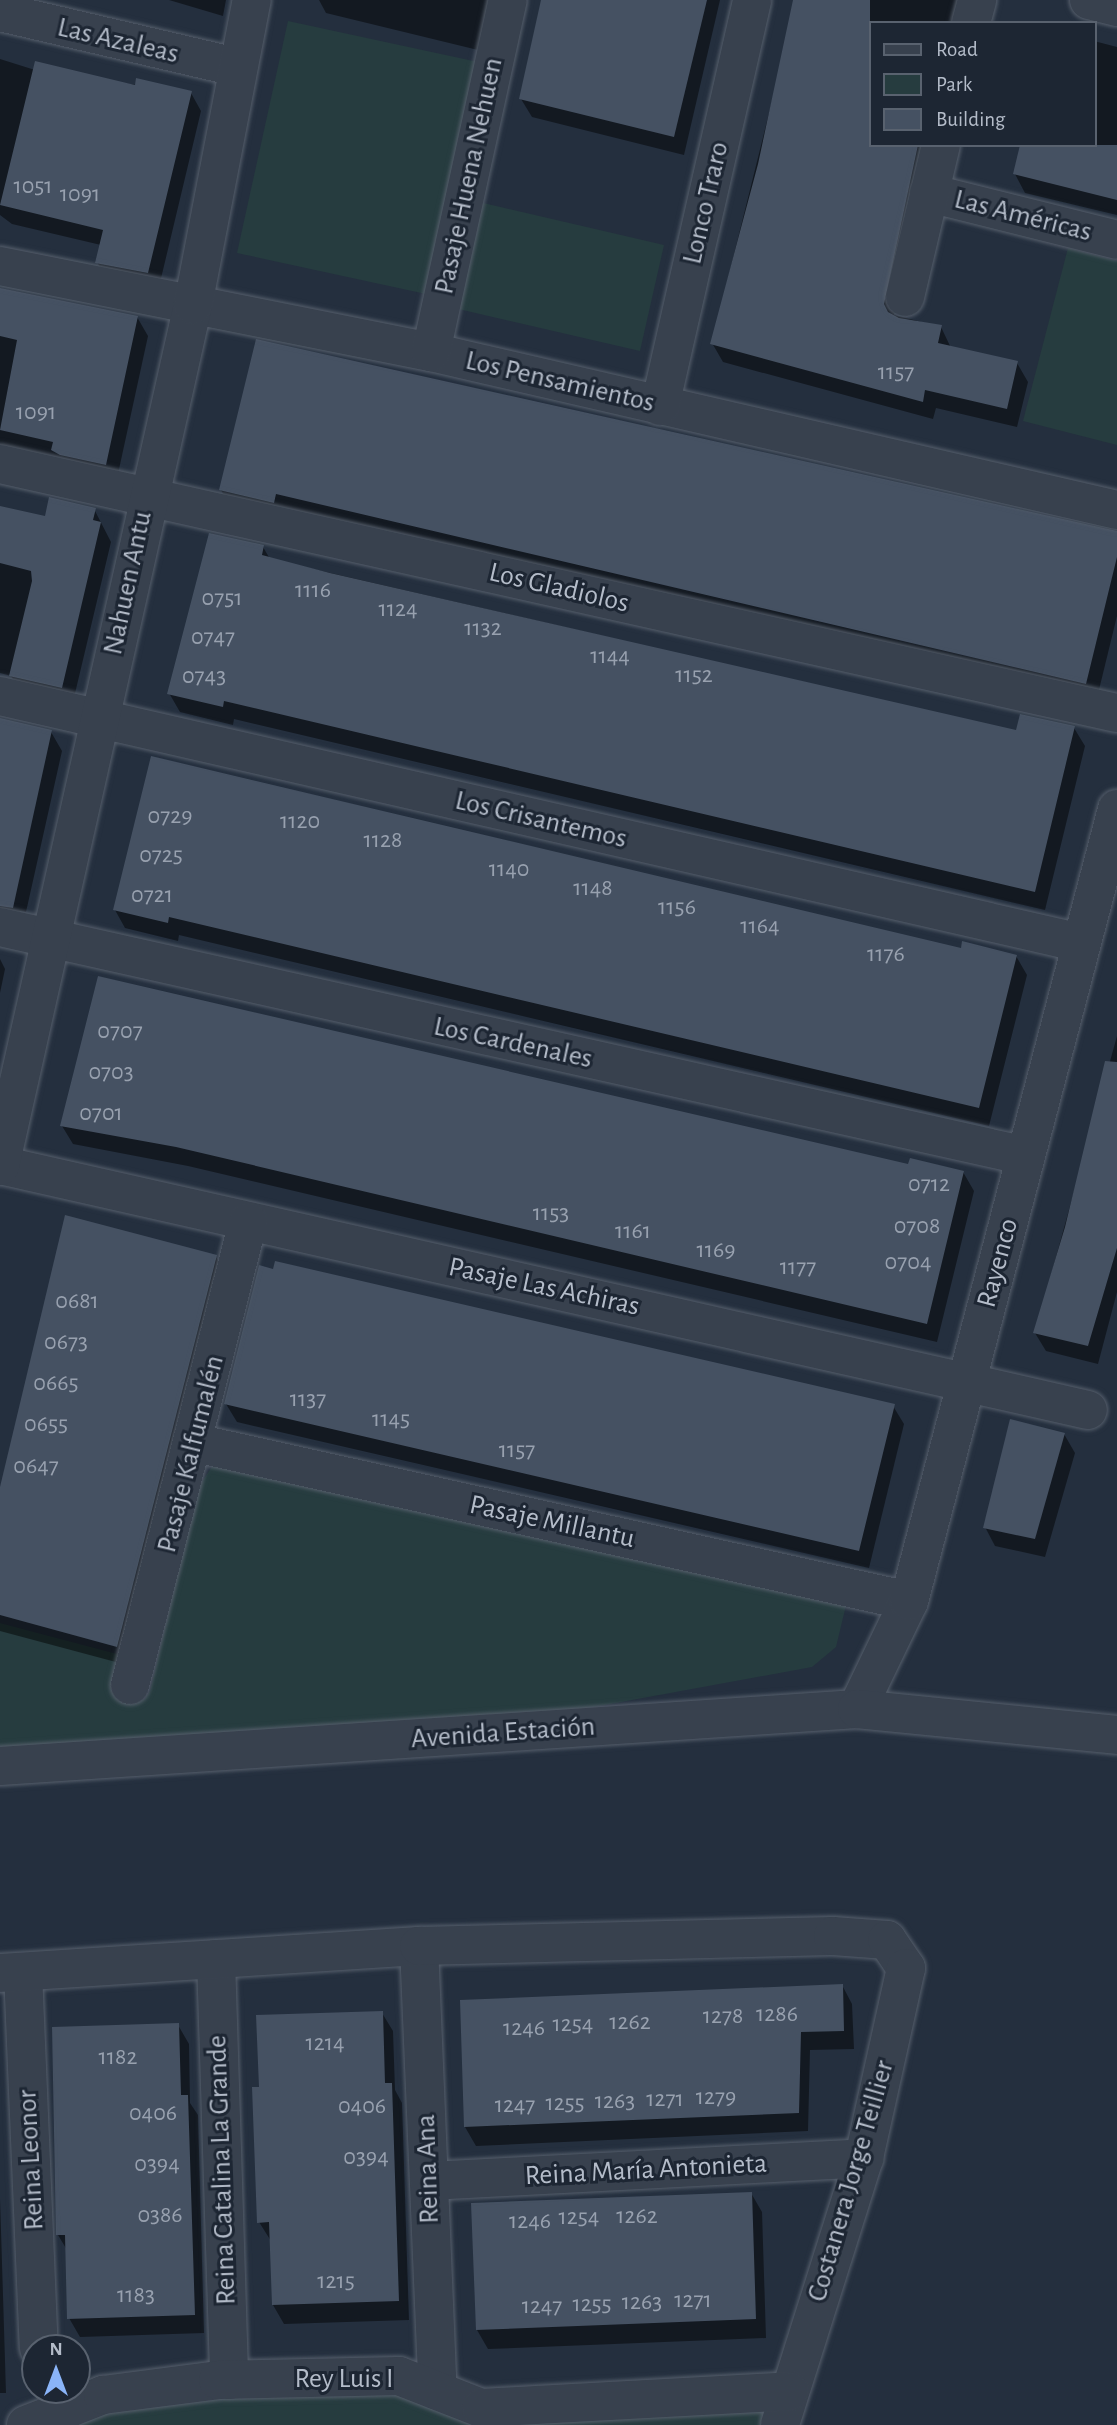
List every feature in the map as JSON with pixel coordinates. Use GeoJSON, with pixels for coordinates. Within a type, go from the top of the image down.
{"type":"FeatureCollection","features":[{"type":"Feature","properties":{"kind":"street","name":"Nahuen Antu"},"geometry":{"type":"LineString","coordinates":[[0,1165],[52,941],[147,496],[193,305],[252,0]]}},
{"type":"Feature","properties":{"kind":"street","name":"Pasaje Huena Nehuen"},"geometry":{"type":"LineString","coordinates":[[431,352],[508,0]]}},
{"type":"Feature","properties":{"kind":"street","name":"Lonco Traro"},"geometry":{"type":"LineString","coordinates":[[660,406],[752,0]]}},
{"type":"Feature","properties":{"kind":"street"},"geometry":{"type":"LineString","coordinates":[[972,21],[977,0]]}},
{"type":"Feature","properties":{"kind":"street"},"geometry":{"type":"LineString","coordinates":[[1088,0],[1117,8]]}},
{"type":"Feature","properties":{"kind":"street","name":"Las Azaleas"},"geometry":{"type":"LineString","coordinates":[[0,12],[237,67]]}},
{"type":"Feature","properties":{"kind":"street"},"geometry":{"type":"LineString","coordinates":[[905,298],[940,147]]}},
{"type":"Feature","properties":{"kind":"street","name":"Las Américas"},"geometry":{"type":"LineString","coordinates":[[929,193],[1117,240]]}},
{"type":"Feature","properties":{"kind":"street","name":"Los Pensamientos"},"geometry":{"type":"LineString","coordinates":[[0,266],[431,352],[1117,510]]}},
{"type":"Feature","properties":{"kind":"street","name":"Los Gladiolos"},"geometry":{"type":"LineString","coordinates":[[0,464],[1117,713]]}},
{"type":"Feature","properties":{"kind":"street","name":"Los Crisantemos"},"geometry":{"type":"LineString","coordinates":[[0,696],[1082,943]]}},
{"type":"Feature","properties":{"kind":"street","name":"Rayenco"},"geometry":{"type":"LineString","coordinates":[[857,1709],[909,1601],[1117,808]]}},
{"type":"Feature","properties":{"kind":"street","name":"Los Cardenales"},"geometry":{"type":"LineString","coordinates":[[0,927],[52,941],[1026,1156]]}},
{"type":"Feature","properties":{"kind":"street","name":"Pasaje Las Achiras"},"geometry":{"type":"LineString","coordinates":[[0,1165],[967,1379],[1088,1409]]}},
{"type":"Feature","properties":{"kind":"street","name":"Pasaje Kalfumalén"},"geometry":{"type":"LineString","coordinates":[[130,1685],[195,1443],[248,1222]]}},
{"type":"Feature","properties":{"kind":"street","name":"Pasaje Millantu"},"geometry":{"type":"LineString","coordinates":[[195,1443],[909,1601]]}},
{"type":"Feature","properties":{"kind":"street","name":"Avenida Estación"},"geometry":{"type":"LineString","coordinates":[[0,1766],[857,1709],[1006,1721],[1117,1735]]}},
{"type":"Feature","properties":{"kind":"street","name":"Costanera Jorge Teillier"},"geometry":{"type":"LineString","coordinates":[[419,1946],[833,1936],[887,1940],[906,1968],[864,2158],[785,2408]]}},
{"type":"Feature","properties":{"kind":"street"},"geometry":{"type":"LineString","coordinates":[[11,1973],[419,1946]]}},
{"type":"Feature","properties":{"kind":"street","name":"Reina Ana"},"geometry":{"type":"LineString","coordinates":[[419,1946],[438,2391]]}},
{"type":"Feature","properties":{"kind":"street","name":"Reina Catalina La Grande"},"geometry":{"type":"LineString","coordinates":[[216,1959],[229,2380]]}},
{"type":"Feature","properties":{"kind":"street","name":"Reina Leonor"},"geometry":{"type":"LineString","coordinates":[[11,1973],[38,2334]]}},
{"type":"Feature","properties":{"kind":"street","name":"Reina María Antonieta"},"geometry":{"type":"LineString","coordinates":[[429,2181],[864,2158]]}},
{"type":"Feature","properties":{"kind":"street","name":"Rey Luis I"},"geometry":{"type":"LineString","coordinates":[[37,2411],[103,2395],[229,2380],[399,2376],[481,2408],[785,2408]]}},
{"type":"Feature","properties":{"kind":"green space"},"geometry":{"type":"Polygon","coordinates":[[[288,21],[478,62],[426,294],[237,253],[288,21]]]}},
{"type":"Feature","properties":{"kind":"green space"},"geometry":{"type":"Polygon","coordinates":[[[479,202],[664,245],[640,351],[454,308],[479,202]]]}},
{"type":"Feature","properties":{"kind":"green space"},"geometry":{"type":"Polygon","coordinates":[[[1068,248],[1117,261],[1117,445],[1023,421],[1068,248]]]}},
{"type":"Feature","properties":{"kind":"green space"},"geometry":{"type":"Polygon","coordinates":[[[215,1462],[847,1601],[836,1647],[812,1667],[545,1716],[0,1748],[0,1623],[121,1655],[115,1686],[144,1700],[150,1691],[198,1488],[215,1462]]]}},
{"type":"Feature","properties":{"kind":"green space"},"geometry":{"type":"Polygon","coordinates":[[[160,2379],[481,2391],[787,2379],[770,2425],[50,2425],[160,2379]]]}},
{"type":"Feature","properties":{"kind":"building"},"geometry":{"type":"Polygon","coordinates":[[[541,0],[707,0],[674,137],[519,99],[541,0]]]}},
{"type":"Feature","properties":{"kind":"building"},"geometry":{"type":"Polygon","coordinates":[[[793,0],[870,0],[869,147],[918,147],[884,304],[888,312],[899,318],[942,325],[938,343],[1018,361],[1007,409],[925,390],[923,402],[710,344],[758,164],[793,0]]]}},
{"type":"Feature","properties":{"kind":"building"},"geometry":{"type":"Polygon","coordinates":[[[35,61],[135,85],[136,78],[192,91],[148,273],[95,263],[103,230],[0,205],[35,61]]]}},
{"type":"Feature","properties":{"kind":"building"},"geometry":{"type":"Polygon","coordinates":[[[1117,145],[1117,200],[1013,174],[1020,147],[1117,145]]]}},
{"type":"Feature","properties":{"kind":"building"},"geometry":{"type":"Polygon","coordinates":[[[0,288],[138,316],[106,465],[60,455],[51,450],[53,442],[0,430],[17,340],[0,336],[0,288]]]}},
{"type":"Feature","properties":{"kind":"building"},"geometry":{"type":"Polygon","coordinates":[[[256,339],[1117,531],[1117,557],[1086,684],[276,494],[274,503],[219,490],[256,339]]]}},
{"type":"Feature","properties":{"kind":"building"},"geometry":{"type":"Polygon","coordinates":[[[49,497],[96,508],[93,520],[101,522],[62,688],[9,676],[32,581],[31,571],[0,563],[0,506],[45,516],[49,497]]]}},
{"type":"Feature","properties":{"kind":"building"},"geometry":{"type":"Polygon","coordinates":[[[209,533],[264,545],[262,555],[330,573],[1016,730],[1020,714],[1075,726],[1035,892],[224,701],[223,707],[167,694],[209,533]]]}},
{"type":"Feature","properties":{"kind":"building"},"geometry":{"type":"Polygon","coordinates":[[[0,718],[52,730],[13,908],[0,906],[0,718]]]}},
{"type":"Feature","properties":{"kind":"building"},"geometry":{"type":"Polygon","coordinates":[[[151,756],[961,948],[962,941],[1017,955],[979,1108],[169,917],[168,923],[113,910],[151,756]]]}},
{"type":"Feature","properties":{"kind":"building"},"geometry":{"type":"Polygon","coordinates":[[[98,976],[908,1164],[910,1158],[964,1171],[927,1324],[176,1147],[60,1126],[98,976]]]}},
{"type":"Feature","properties":{"kind":"building"},"geometry":{"type":"Polygon","coordinates":[[[1105,1061],[1117,1062],[1117,1248],[1088,1346],[1033,1333],[1065,1227],[1105,1061]]]}},
{"type":"Feature","properties":{"kind":"building"},"geometry":{"type":"Polygon","coordinates":[[[65,1215],[217,1255],[117,1647],[0,1615],[0,1487],[65,1215]]]}},
{"type":"Feature","properties":{"kind":"building"},"geometry":{"type":"Polygon","coordinates":[[[275,1261],[895,1404],[859,1551],[224,1404],[259,1265],[273,1269],[275,1261]]]}},
{"type":"Feature","properties":{"kind":"building"},"geometry":{"type":"Polygon","coordinates":[[[1010,1419],[1065,1433],[1035,1539],[983,1528],[1010,1419]]]}},
{"type":"Feature","properties":{"kind":"building"},"geometry":{"type":"Polygon","coordinates":[[[843,1984],[844,2031],[801,2032],[799,2113],[464,2127],[460,2000],[843,1984]]]}},
{"type":"Feature","properties":{"kind":"building"},"geometry":{"type":"Polygon","coordinates":[[[383,2011],[385,2083],[392,2083],[399,2301],[272,2305],[269,2222],[257,2223],[252,2087],[259,2087],[256,2015],[383,2011]]]}},
{"type":"Feature","properties":{"kind":"building"},"geometry":{"type":"Polygon","coordinates":[[[179,2023],[181,2095],[188,2095],[195,2315],[67,2319],[65,2235],[56,2235],[52,2027],[179,2023]]]}},
{"type":"Feature","properties":{"kind":"building"},"geometry":{"type":"Polygon","coordinates":[[[752,2192],[756,2319],[476,2330],[471,2203],[752,2192]]]}}]}
